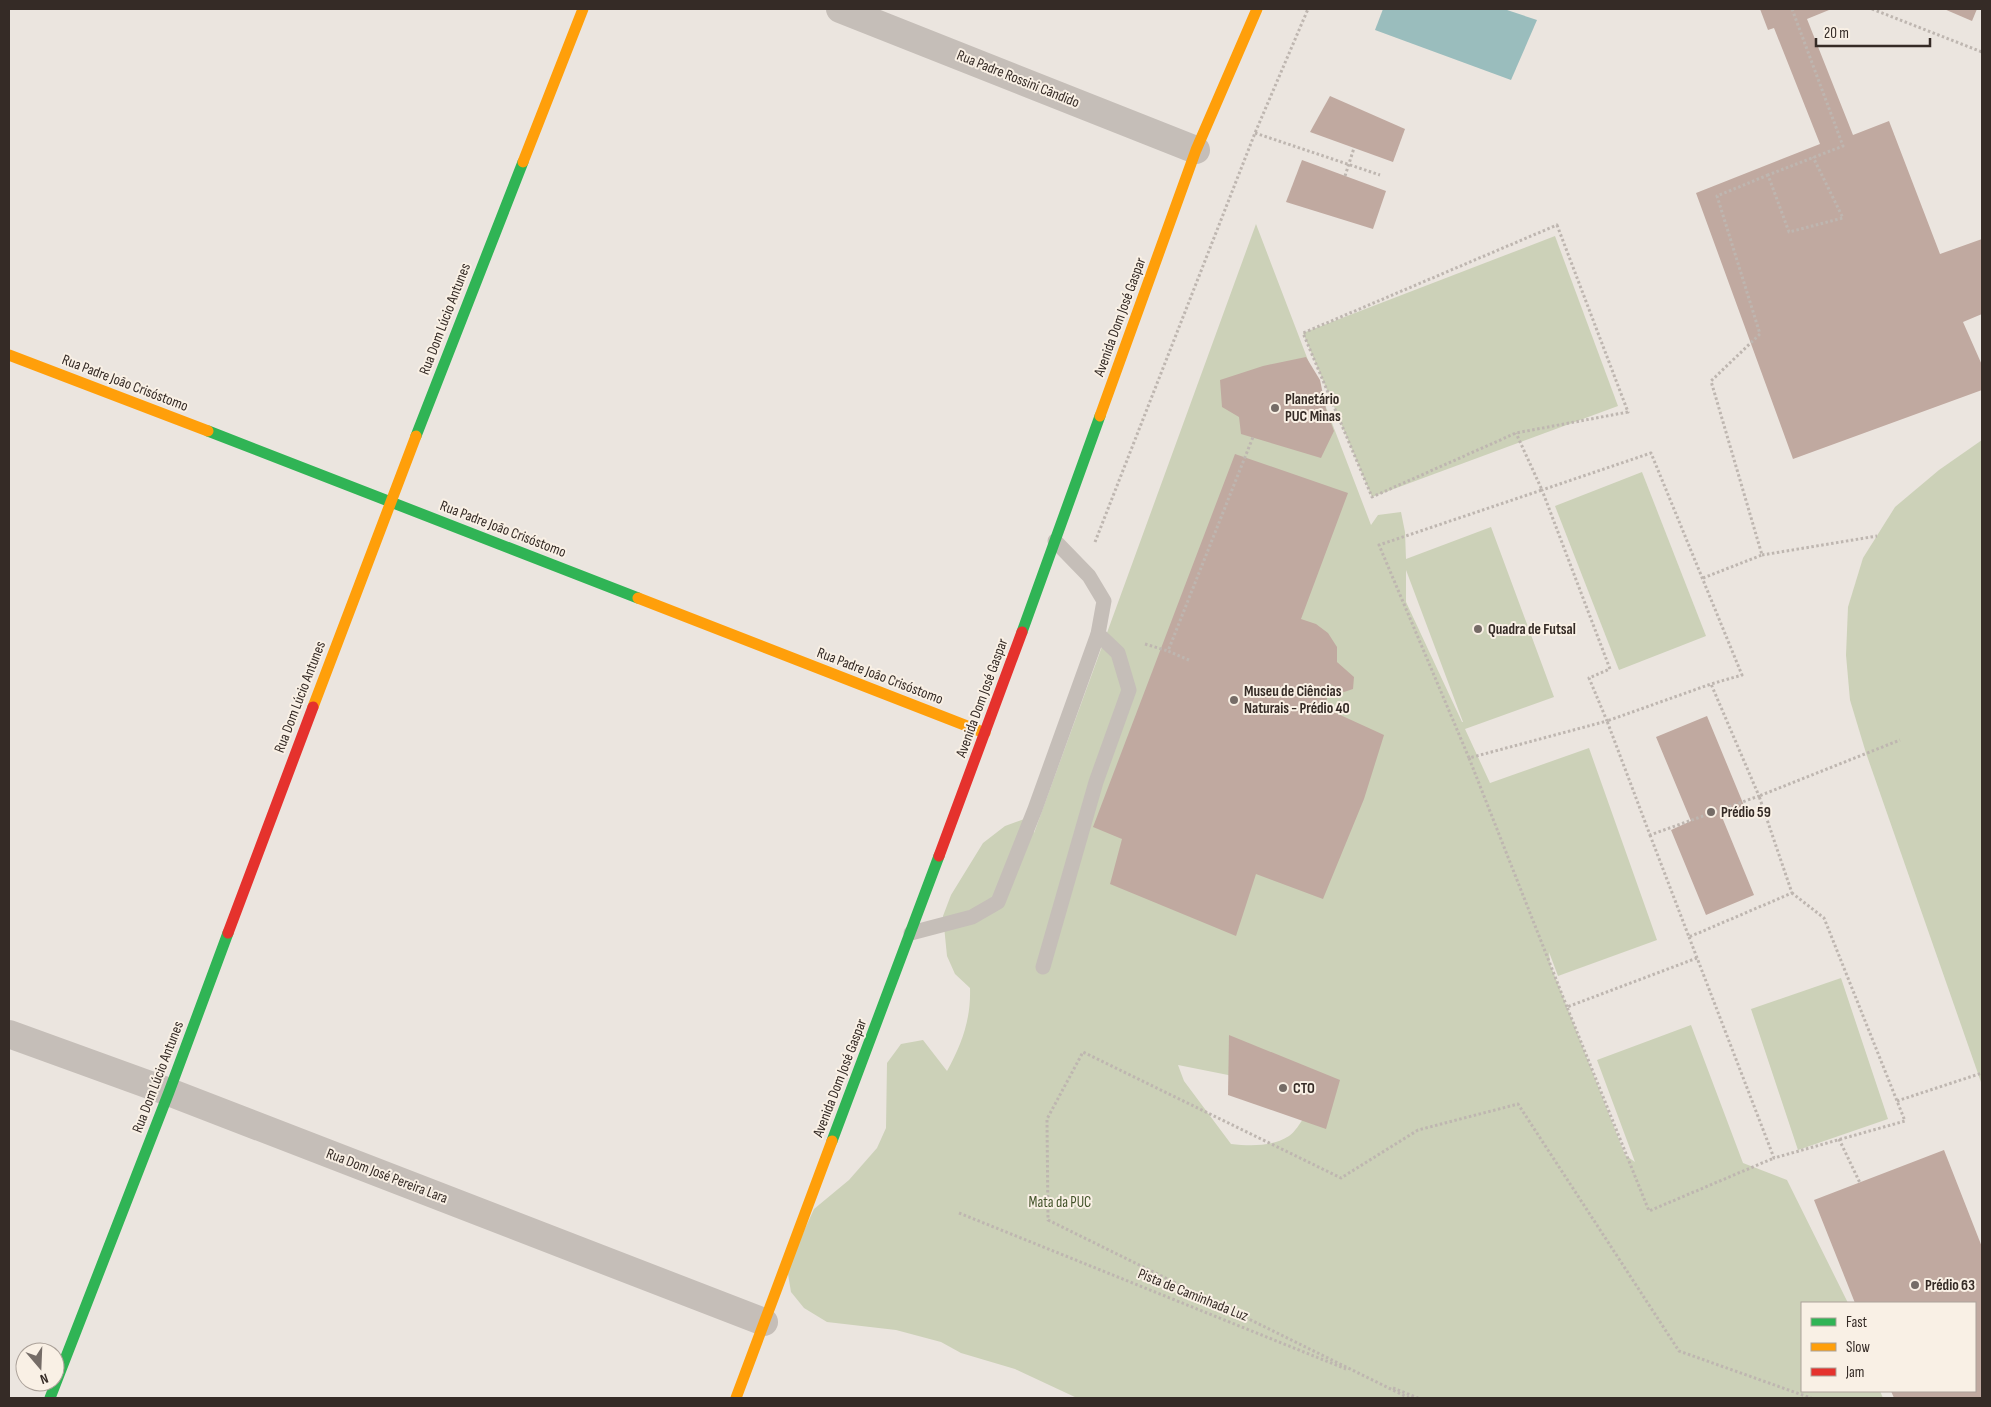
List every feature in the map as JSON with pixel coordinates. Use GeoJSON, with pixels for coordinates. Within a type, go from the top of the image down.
{"type":"FeatureCollection","features":[{"type":"Feature","properties":{"kind":"street","name":"Rua Dom Lúcio Antunes"},"geometry":{"type":"LineString","coordinates":[[50,1398],[169,1092],[390,501],[583,9]]}},
{"type":"Feature","properties":{"kind":"street","name":"Rua Padre Rossini Cândido"},"geometry":{"type":"LineString","coordinates":[[840,9],[1196,150]]}},
{"type":"Feature","properties":{"kind":"street","name":"Avenida Dom José Gaspar"},"geometry":{"type":"LineString","coordinates":[[736,1398],[985,733],[1196,150],[1257,9]]}},
{"type":"Feature","properties":{"kind":"street","name":"Rua Padre João Crisóstomo"},"geometry":{"type":"LineString","coordinates":[[9,355],[985,733]]}},
{"type":"Feature","properties":{"kind":"street","name":"Rua Dom José Pereira Lara"},"geometry":{"type":"LineString","coordinates":[[9,1034],[169,1092],[764,1322]]}},
{"type":"Feature","properties":{"kind":"lane"},"geometry":{"type":"LineString","coordinates":[[911,933],[972,917],[998,902],[1035,809],[1098,634],[1104,601],[1089,576],[1055,541]]}},
{"type":"Feature","properties":{"kind":"lane"},"geometry":{"type":"LineString","coordinates":[[1043,967],[1096,782],[1129,690],[1118,652],[1098,634]]}},
{"type":"Feature","properties":{"kind":"path"},"geometry":{"type":"LineString","coordinates":[[1089,576],[1086,564],[1255,132],[1308,9]]}},
{"type":"Feature","properties":{"kind":"path"},"geometry":{"type":"LineString","coordinates":[[1762,554],[1711,381],[1760,334],[1717,196],[1842,146],[1792,9]]}},
{"type":"Feature","properties":{"kind":"path"},"geometry":{"type":"LineString","coordinates":[[1872,9],[1982,52]]}},
{"type":"Feature","properties":{"kind":"path"},"geometry":{"type":"LineString","coordinates":[[1255,132],[1380,175]]}},
{"type":"Feature","properties":{"kind":"path"},"geometry":{"type":"LineString","coordinates":[[1345,176],[1354,148]]}},
{"type":"Feature","properties":{"kind":"path"},"geometry":{"type":"LineString","coordinates":[[1768,175],[1789,232],[1843,218],[1813,157]]}},
{"type":"Feature","properties":{"kind":"path"},"geometry":{"type":"LineString","coordinates":[[1557,225],[1628,412],[1516,433],[1372,497],[1303,333],[1557,225]]}},
{"type":"Feature","properties":{"kind":"path"},"geometry":{"type":"LineString","coordinates":[[1516,433],[1542,490],[1610,669],[1589,678],[1774,1158]]}},
{"type":"Feature","properties":{"kind":"path"},"geometry":{"type":"LineString","coordinates":[[1189,660],[1168,651],[1254,437]]}},
{"type":"Feature","properties":{"kind":"path"},"geometry":{"type":"LineString","coordinates":[[1469,758],[1607,721],[1711,684],[1742,675],[1651,452],[1379,545],[1469,758],[1649,1211],[1774,1158],[1905,1121],[1824,918],[1792,893],[1759,796],[1711,684]]}},
{"type":"Feature","properties":{"kind":"path"},"geometry":{"type":"LineString","coordinates":[[1703,578],[1762,554],[1877,536]]}},
{"type":"Feature","properties":{"kind":"path"},"geometry":{"type":"LineString","coordinates":[[1650,835],[1759,796],[1900,740]]}},
{"type":"Feature","properties":{"kind":"path"},"geometry":{"type":"LineString","coordinates":[[1689,937],[1792,893]]}},
{"type":"Feature","properties":{"kind":"path"},"geometry":{"type":"LineString","coordinates":[[1567,1007],[1697,958]]}},
{"type":"Feature","properties":{"kind":"path"},"geometry":{"type":"LineString","coordinates":[[1409,1398],[1048,1220],[1047,1119],[1083,1052],[1341,1178],[1418,1130],[1518,1104],[1679,1350],[1811,1398]]}},
{"type":"Feature","properties":{"kind":"path"},"geometry":{"type":"LineString","coordinates":[[1896,1101],[1982,1073]]}},
{"type":"Feature","properties":{"kind":"path"},"geometry":{"type":"LineString","coordinates":[[1839,1139],[1860,1183]]}},
{"type":"Feature","properties":{"kind":"path","name":"Pista de Caminhada Luz"},"geometry":{"type":"LineString","coordinates":[[959,1213],[1418,1398]]}},
{"type":"Feature","properties":{"kind":"green space","name":"Mata da PUC"},"geometry":{"type":"Polygon","coordinates":[[[1256,224],[1371,525],[1378,515],[1401,512],[1405,532],[1406,559],[1491,527],[1554,697],[1465,729],[1490,783],[1589,748],[1657,940],[1558,976],[1549,952],[1550,964],[1625,1155],[1635,1162],[1597,1060],[1691,1025],[1743,1163],[1787,1180],[1848,1302],[1801,1302],[1801,1392],[1880,1392],[1883,1398],[1077,1398],[1015,1369],[961,1353],[941,1342],[896,1330],[827,1322],[804,1308],[791,1292],[787,1268],[814,1209],[849,1180],[877,1148],[886,1128],[887,1063],[901,1044],[923,1040],[947,1071],[961,1041],[969,1010],[970,988],[955,974],[947,956],[943,916],[951,895],[983,843],[1005,826],[1030,817],[1034,833],[1256,224]],[[1406,570],[1406,602],[1463,722],[1406,570]],[[1178,1065],[1184,1081],[1231,1144],[1268,1144],[1282,1140],[1291,1134],[1304,1118],[1289,1087],[1178,1065]]]}},
{"type":"Feature","properties":{"kind":"green space"},"geometry":{"type":"Polygon","coordinates":[[[1555,236],[1618,406],[1372,497],[1303,333],[1555,236]]]}},
{"type":"Feature","properties":{"kind":"green space"},"geometry":{"type":"Polygon","coordinates":[[[1982,440],[1982,1085],[1866,753],[1850,700],[1846,655],[1848,607],[1863,558],[1895,507],[1939,470],[1982,440]]]}},
{"type":"Feature","properties":{"kind":"green space","name":"Quadra de Futsal"},"geometry":{"type":"Polygon","coordinates":[[[1642,472],[1706,636],[1619,670],[1555,506],[1642,472]]]}},
{"type":"Feature","properties":{"kind":"green space"},"geometry":{"type":"Polygon","coordinates":[[[1841,978],[1888,1119],[1798,1150],[1751,1009],[1841,978]]]}},
{"type":"Feature","properties":{"kind":"water"},"geometry":{"type":"Polygon","coordinates":[[[1383,9],[1504,9],[1537,20],[1511,80],[1375,30],[1383,9]]]}},
{"type":"Feature","properties":{"kind":"building"},"geometry":{"type":"Polygon","coordinates":[[[1760,9],[1829,10],[1807,19],[1853,135],[1889,121],[1940,254],[1982,239],[1982,314],[1963,322],[1982,365],[1982,390],[1793,459],[1696,193],[1820,144],[1774,28],[1768,30],[1760,9]]]}},
{"type":"Feature","properties":{"kind":"building"},"geometry":{"type":"Polygon","coordinates":[[[1944,9],[1977,9],[1972,21],[1944,9]]]}},
{"type":"Feature","properties":{"kind":"building"},"geometry":{"type":"Polygon","coordinates":[[[1330,96],[1405,129],[1393,162],[1310,132],[1330,96]]]}},
{"type":"Feature","properties":{"kind":"building"},"geometry":{"type":"Polygon","coordinates":[[[1302,160],[1386,191],[1373,229],[1286,202],[1302,160]]]}},
{"type":"Feature","properties":{"kind":"building","name":"Planetário PUC Minas"},"geometry":{"type":"Polygon","coordinates":[[[1306,357],[1320,380],[1326,409],[1334,431],[1321,458],[1241,434],[1239,417],[1222,407],[1220,380],[1263,366],[1306,357]]]}},
{"type":"Feature","properties":{"kind":"building","name":"Museu de Ciências Naturais - Prédio 40"},"geometry":{"type":"Polygon","coordinates":[[[1235,454],[1348,493],[1301,619],[1316,624],[1328,633],[1337,647],[1337,662],[1354,677],[1353,689],[1344,692],[1330,684],[1325,708],[1384,735],[1364,799],[1323,899],[1256,874],[1236,936],[1110,884],[1122,839],[1093,827],[1235,454]]]}},
{"type":"Feature","properties":{"kind":"building","name":"Prédio 59"},"geometry":{"type":"Polygon","coordinates":[[[1707,716],[1745,808],[1722,817],[1754,895],[1706,915],[1671,830],[1691,821],[1656,737],[1707,716]]]}},
{"type":"Feature","properties":{"kind":"building","name":"CTO"},"geometry":{"type":"Polygon","coordinates":[[[1229,1035],[1340,1080],[1326,1129],[1228,1095],[1229,1035]]]}},
{"type":"Feature","properties":{"kind":"building","name":"Prédio 63"},"geometry":{"type":"Polygon","coordinates":[[[1944,1150],[1982,1247],[1982,1398],[1894,1398],[1891,1392],[1976,1392],[1976,1302],[1855,1302],[1814,1200],[1944,1150]]]}},
{"type":"Feature","properties":{"kind":"traffic: fast"},"geometry":{"type":"LineString","coordinates":[[416,436],[523,162]]}},
{"type":"Feature","properties":{"kind":"traffic: fast"},"geometry":{"type":"LineString","coordinates":[[1022,632],[1100,416]]}},
{"type":"Feature","properties":{"kind":"traffic: fast"},"geometry":{"type":"LineString","coordinates":[[208,431],[638,598]]}},
{"type":"Feature","properties":{"kind":"traffic: fast"},"geometry":{"type":"LineString","coordinates":[[832,1141],[939,856]]}},
{"type":"Feature","properties":{"kind":"traffic: fast"},"geometry":{"type":"LineString","coordinates":[[50,1398],[169,1092],[228,933]]}},
{"type":"Feature","properties":{"kind":"traffic: slow"},"geometry":{"type":"LineString","coordinates":[[523,162],[583,9]]}},
{"type":"Feature","properties":{"kind":"traffic: slow"},"geometry":{"type":"LineString","coordinates":[[1100,416],[1196,150],[1257,9]]}},
{"type":"Feature","properties":{"kind":"traffic: slow"},"geometry":{"type":"LineString","coordinates":[[9,355],[208,431]]}},
{"type":"Feature","properties":{"kind":"traffic: slow"},"geometry":{"type":"LineString","coordinates":[[313,707],[416,436]]}},
{"type":"Feature","properties":{"kind":"traffic: slow"},"geometry":{"type":"LineString","coordinates":[[638,598],[985,733]]}},
{"type":"Feature","properties":{"kind":"traffic: slow"},"geometry":{"type":"LineString","coordinates":[[736,1398],[832,1141]]}},
{"type":"Feature","properties":{"kind":"traffic: jam"},"geometry":{"type":"LineString","coordinates":[[939,856],[1022,632]]}},
{"type":"Feature","properties":{"kind":"traffic: jam"},"geometry":{"type":"LineString","coordinates":[[228,933],[313,707]]}},
{"type":"Feature","properties":{"kind":"place","name":"Planetário PUC Minas"},"geometry":{"type":"Point","coordinates":[1275,408]}},
{"type":"Feature","properties":{"kind":"place","name":"Quadra de Futsal"},"geometry":{"type":"Point","coordinates":[1478,629]}},
{"type":"Feature","properties":{"kind":"place","name":"Museu de Ciências Naturais - Prédio 40"},"geometry":{"type":"Point","coordinates":[1234,700]}},
{"type":"Feature","properties":{"kind":"place","name":"Prédio 59"},"geometry":{"type":"Point","coordinates":[1711,812]}},
{"type":"Feature","properties":{"kind":"place","name":"CTO"},"geometry":{"type":"Point","coordinates":[1283,1088]}},
{"type":"Feature","properties":{"kind":"place","name":"Prédio 63"},"geometry":{"type":"Point","coordinates":[1915,1285]}}]}
